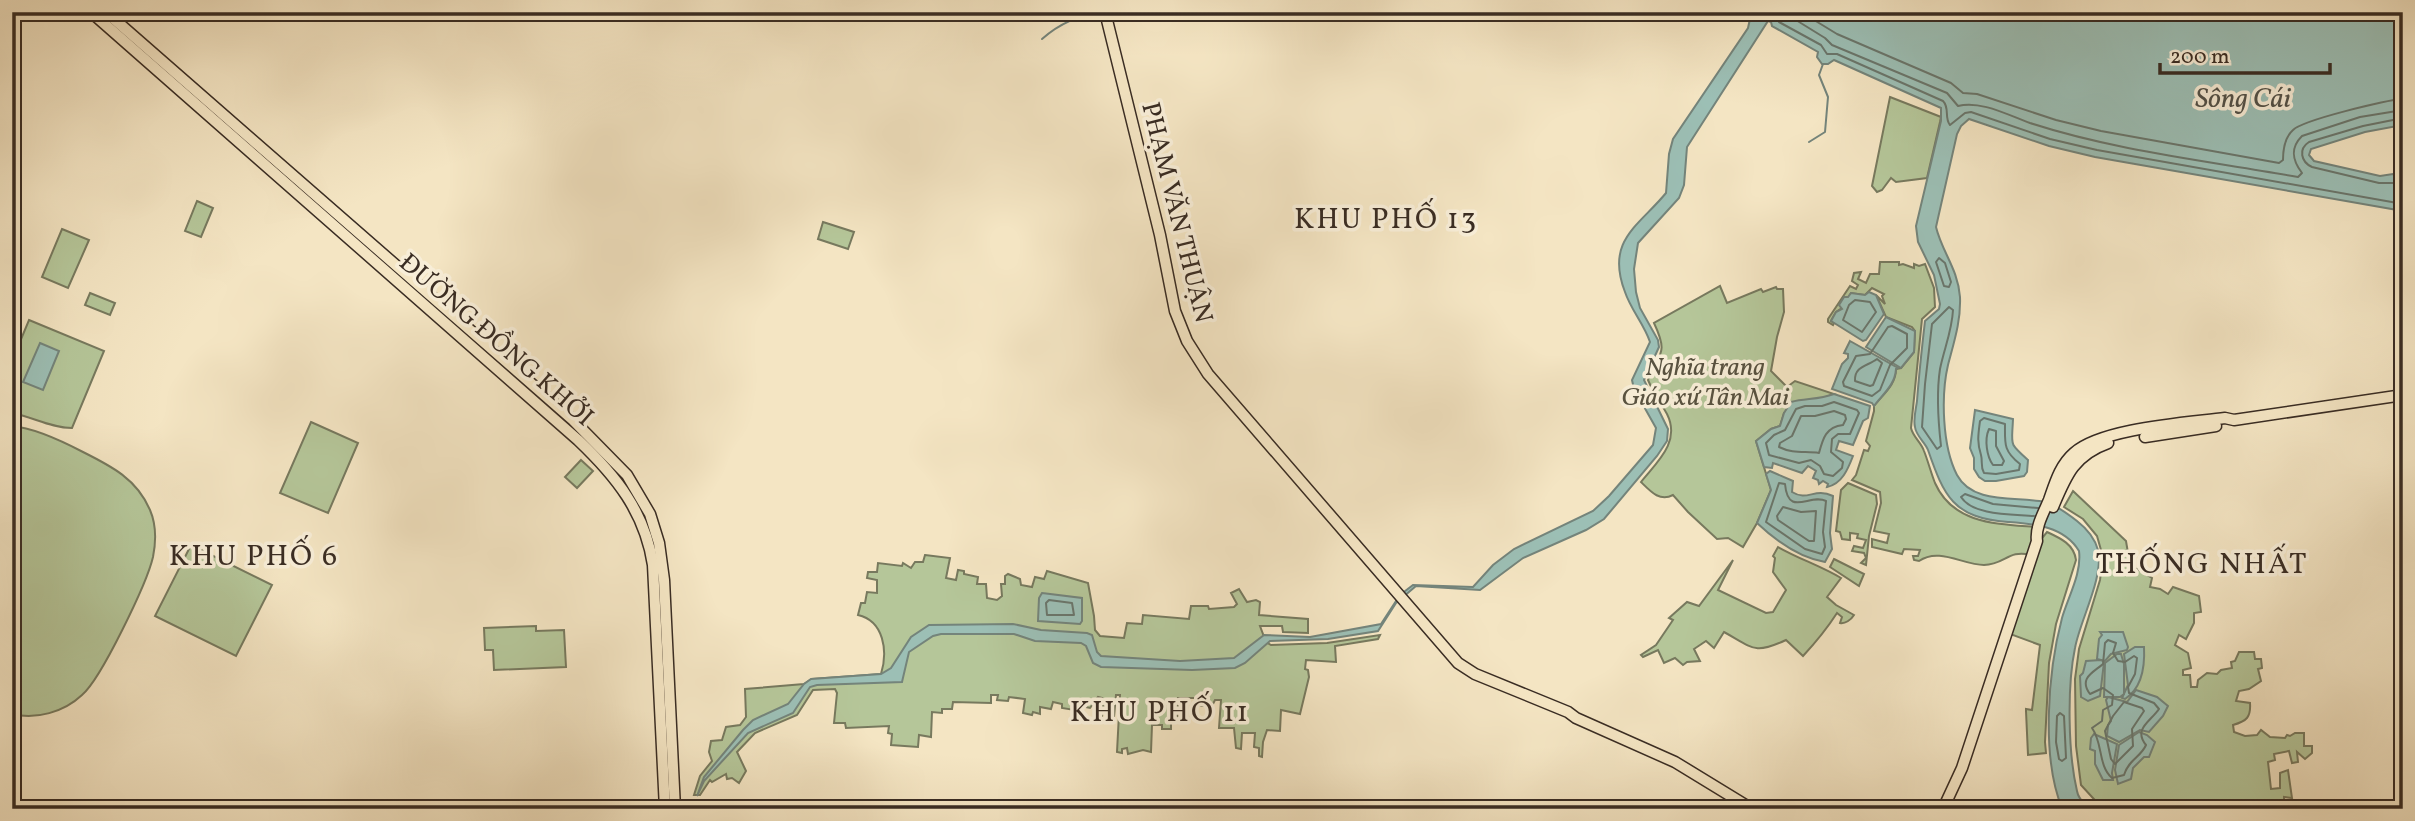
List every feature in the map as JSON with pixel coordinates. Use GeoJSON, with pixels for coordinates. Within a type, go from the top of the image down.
{"type":"FeatureCollection","features":[{"type":"Feature","properties":{"kind":"main road","name":"ĐƯỜNG ĐỒNG KHỞI"},"geometry":{"type":"LineString","coordinates":[[91,12],[215,114]]}},
{"type":"Feature","properties":{"kind":"main road","name":"ĐƯỜNG ĐỒNG KHỞI"},"geometry":{"type":"LineString","coordinates":[[106,12],[215,114],[362,244],[620,466],[632,482],[650,514],[661,553],[659,622],[665,809]]}},
{"type":"Feature","properties":{"kind":"main road","name":"PHẠM VĂN THUẬN"},"geometry":{"type":"LineString","coordinates":[[1106,15],[1161,239],[1175,311],[1187,341],[1210,376],[1445,651],[1466,669],[1568,712],[1675,762],[1752,809]]}},
{"type":"Feature","properties":{"kind":"main road"},"geometry":{"type":"LineString","coordinates":[[1943,809],[1962,768],[2064,464],[2073,453],[2104,437],[2169,425],[2225,418],[2234,420],[2403,395]]}},
{"type":"Feature","properties":{"kind":"main road","name":"ĐƯỜNG ĐỒNG KHỞI"},"geometry":{"type":"LineString","coordinates":[[659,622],[675,809]]}},
{"type":"Feature","properties":{"kind":"green space"},"geometry":{"type":"Polygon","coordinates":[[[1890,97],[1941,117],[1927,178],[1896,182],[1891,178],[1882,190],[1877,192],[1872,186],[1890,97]]]}},
{"type":"Feature","properties":{"kind":"green space"},"geometry":{"type":"Polygon","coordinates":[[[197,201],[213,208],[201,237],[185,231],[197,201]]]}},
{"type":"Feature","properties":{"kind":"green space"},"geometry":{"type":"Polygon","coordinates":[[[823,222],[854,232],[848,249],[818,239],[823,222]]]}},
{"type":"Feature","properties":{"kind":"green space"},"geometry":{"type":"Polygon","coordinates":[[[62,229],[89,240],[68,288],[42,277],[62,229]]]}},
{"type":"Feature","properties":{"kind":"green space"},"geometry":{"type":"Polygon","coordinates":[[[1880,262],[1899,262],[1899,265],[1914,268],[1914,264],[1925,264],[1934,288],[1935,307],[1922,319],[1911,428],[1923,448],[1935,483],[1943,497],[1965,514],[1991,523],[2035,527],[2031,555],[2017,554],[1997,563],[1984,565],[1943,556],[1927,557],[1919,561],[1914,560],[1913,556],[1918,556],[1920,550],[1904,549],[1902,554],[1872,547],[1872,539],[1887,543],[1889,534],[1874,531],[1881,503],[1880,492],[1852,480],[1864,450],[1868,451],[1870,446],[1866,441],[1874,406],[1891,385],[1896,369],[1901,368],[1914,352],[1915,331],[1912,327],[1886,317],[1876,295],[1885,304],[1882,296],[1884,294],[1872,288],[1865,295],[1851,293],[1842,308],[1836,312],[1831,321],[1833,325],[1828,319],[1850,286],[1856,289],[1858,285],[1852,281],[1854,273],[1861,272],[1858,279],[1866,283],[1870,274],[1879,274],[1880,262]]]}},
{"type":"Feature","properties":{"kind":"green space","name":"Nghĩa trang Giáo xứ Tân Mai"},"geometry":{"type":"Polygon","coordinates":[[[1720,286],[1727,303],[1761,289],[1763,292],[1776,287],[1783,289],[1784,312],[1771,371],[1787,387],[1795,381],[1834,394],[1784,413],[1780,426],[1771,429],[1756,441],[1771,490],[1743,547],[1728,538],[1717,539],[1673,495],[1660,497],[1641,482],[1665,451],[1671,434],[1667,414],[1648,380],[1662,348],[1654,323],[1720,286]]]}},
{"type":"Feature","properties":{"kind":"green space"},"geometry":{"type":"Polygon","coordinates":[[[90,293],[115,303],[110,315],[85,305],[90,293]]]}},
{"type":"Feature","properties":{"kind":"green space"},"geometry":{"type":"Polygon","coordinates":[[[29,320],[104,351],[72,428],[12,413],[12,378],[17,357],[14,356],[29,320]]]}},
{"type":"Feature","properties":{"kind":"green space"},"geometry":{"type":"Polygon","coordinates":[[[311,422],[358,443],[328,513],[280,493],[311,422]]]}},
{"type":"Feature","properties":{"kind":"green space"},"geometry":{"type":"Polygon","coordinates":[[[12,426],[30,429],[57,439],[122,475],[145,499],[152,515],[155,533],[153,557],[142,587],[111,651],[90,686],[67,706],[31,716],[12,714],[12,426]]]}},
{"type":"Feature","properties":{"kind":"green space"},"geometry":{"type":"Polygon","coordinates":[[[581,460],[593,471],[577,488],[565,477],[581,460]]]}},
{"type":"Feature","properties":{"kind":"green space"},"geometry":{"type":"Polygon","coordinates":[[[1848,483],[1876,495],[1877,504],[1869,536],[1866,565],[1861,563],[1866,558],[1864,553],[1852,551],[1854,546],[1863,548],[1866,540],[1857,538],[1858,534],[1850,533],[1850,540],[1842,539],[1840,532],[1836,531],[1841,490],[1848,483]]]}},
{"type":"Feature","properties":{"kind":"green space"},"geometry":{"type":"Polygon","coordinates":[[[2073,491],[2126,541],[2130,565],[2152,578],[2150,587],[2168,594],[2173,587],[2199,596],[2201,612],[2194,613],[2194,623],[2186,639],[2179,635],[2175,645],[2188,653],[2191,668],[2183,670],[2183,675],[2190,675],[2191,687],[2197,687],[2198,680],[2207,673],[2217,674],[2221,670],[2232,668],[2231,662],[2235,661],[2239,652],[2254,652],[2255,659],[2261,659],[2262,668],[2258,669],[2261,681],[2249,689],[2239,691],[2236,701],[2250,703],[2250,712],[2245,720],[2233,725],[2234,732],[2245,736],[2257,735],[2261,730],[2270,737],[2285,738],[2287,735],[2304,733],[2304,746],[2312,746],[2312,753],[2305,759],[2297,752],[2298,762],[2292,763],[2289,751],[2274,754],[2275,760],[2268,762],[2271,789],[2280,788],[2280,773],[2288,770],[2292,798],[2284,797],[2284,809],[2103,809],[2081,785],[2076,746],[2075,679],[2079,649],[2100,580],[2103,557],[2097,536],[2083,519],[2064,507],[2073,491]]]}},
{"type":"Feature","properties":{"kind":"green space"},"geometry":{"type":"Polygon","coordinates":[[[2047,532],[2069,546],[2076,560],[2056,624],[2049,663],[2046,753],[2028,755],[2026,709],[2032,710],[2040,645],[2010,634],[2038,543],[2047,532]]]}},
{"type":"Feature","properties":{"kind":"green space"},"geometry":{"type":"Polygon","coordinates":[[[191,545],[272,585],[236,656],[155,616],[191,545]]]}},
{"type":"Feature","properties":{"kind":"green space"},"geometry":{"type":"Polygon","coordinates":[[[1778,547],[1841,578],[1827,597],[1854,615],[1846,622],[1840,623],[1842,617],[1837,613],[1803,656],[1786,640],[1767,647],[1754,648],[1724,632],[1714,648],[1706,641],[1694,649],[1700,661],[1683,665],[1675,658],[1664,663],[1658,650],[1643,657],[1641,655],[1656,645],[1673,620],[1669,618],[1687,602],[1699,606],[1733,560],[1718,590],[1766,613],[1773,612],[1786,590],[1773,572],[1773,556],[1778,547]]]}},
{"type":"Feature","properties":{"kind":"green space"},"geometry":{"type":"Polygon","coordinates":[[[925,555],[950,558],[946,578],[956,580],[958,570],[978,577],[977,584],[986,584],[987,598],[997,600],[1002,596],[1001,584],[1005,584],[1005,576],[1008,574],[1020,579],[1021,585],[1032,587],[1035,577],[1044,579],[1047,571],[1088,583],[1095,630],[1100,636],[1124,638],[1127,623],[1142,624],[1143,615],[1189,619],[1191,606],[1208,606],[1209,609],[1234,607],[1237,604],[1231,593],[1239,589],[1247,602],[1260,602],[1259,615],[1308,619],[1308,633],[1283,632],[1282,626],[1260,626],[1266,642],[1271,645],[1327,643],[1380,635],[1378,639],[1335,646],[1336,662],[1306,660],[1305,669],[1308,670],[1309,677],[1300,714],[1281,710],[1280,731],[1267,730],[1262,757],[1259,756],[1259,748],[1254,747],[1255,733],[1242,733],[1241,749],[1236,748],[1234,728],[1219,728],[1221,700],[1215,700],[1213,704],[1205,706],[1196,705],[1197,698],[1178,698],[1177,722],[1171,722],[1171,729],[1152,725],[1151,752],[1143,750],[1128,754],[1127,748],[1122,749],[1122,753],[1117,752],[1120,695],[1116,695],[1114,717],[1107,717],[1107,707],[1103,706],[1102,717],[1099,716],[1102,698],[1098,697],[1090,708],[1076,705],[1074,710],[1062,708],[1062,704],[1053,702],[1051,709],[1040,707],[1040,714],[1033,712],[1032,715],[1023,713],[1025,699],[1009,697],[1008,701],[997,700],[998,695],[991,695],[991,703],[953,702],[952,709],[942,709],[942,713],[932,712],[931,737],[919,735],[918,747],[891,745],[892,734],[888,733],[889,726],[846,728],[845,723],[834,723],[837,693],[835,689],[813,690],[797,715],[755,733],[737,752],[746,771],[739,783],[732,778],[727,779],[726,774],[712,782],[710,780],[700,795],[694,795],[700,776],[712,761],[709,752],[711,741],[722,740],[726,727],[740,725],[746,717],[745,689],[804,684],[812,679],[881,674],[884,647],[879,630],[867,618],[858,615],[861,603],[865,603],[867,592],[877,593],[877,580],[867,578],[868,572],[877,572],[878,563],[902,566],[903,563],[911,568],[915,562],[923,562],[925,555]]]}},
{"type":"Feature","properties":{"kind":"green space"},"geometry":{"type":"Polygon","coordinates":[[[1834,559],[1864,574],[1859,586],[1830,567],[1834,559]]]}},
{"type":"Feature","properties":{"kind":"green space"},"geometry":{"type":"Polygon","coordinates":[[[536,626],[536,631],[564,630],[566,667],[494,670],[493,650],[485,650],[484,628],[536,626]]]}},
{"type":"Feature","properties":{"kind":"water","name":"Sông Cái"},"geometry":{"type":"Polygon","coordinates":[[[1749,12],[2403,12],[2403,125],[2365,132],[2311,149],[2309,155],[2314,161],[2380,176],[2393,174],[2403,177],[2403,211],[2095,157],[2049,146],[1969,119],[1957,134],[1936,227],[1956,278],[1960,297],[1958,323],[1944,391],[1948,450],[1957,475],[1964,485],[1996,498],[2034,500],[2053,505],[2080,524],[2097,546],[2098,573],[2075,648],[2070,700],[2074,776],[2078,796],[2088,809],[2062,808],[2055,787],[2049,739],[2053,663],[2062,618],[2077,576],[2079,551],[2057,531],[2028,524],[1989,520],[1963,510],[1946,492],[1927,447],[1915,427],[1925,321],[1939,309],[1940,304],[1934,275],[1918,242],[1916,226],[1941,121],[1941,108],[1834,60],[1822,64],[1817,57],[1818,52],[1772,26],[1768,21],[1687,147],[1684,185],[1679,198],[1638,243],[1634,269],[1636,292],[1640,308],[1658,340],[1659,347],[1644,380],[1668,429],[1667,441],[1604,519],[1586,530],[1523,558],[1480,590],[1416,586],[1396,603],[1378,631],[1328,639],[1270,641],[1245,663],[1235,668],[1192,670],[1101,667],[1093,663],[1086,646],[1081,643],[1035,641],[1014,634],[933,636],[909,652],[902,682],[810,687],[793,713],[748,733],[704,781],[697,796],[704,777],[753,720],[788,704],[811,679],[881,674],[891,668],[911,637],[929,625],[1013,624],[1041,630],[1087,633],[1092,635],[1097,652],[1101,656],[1180,661],[1234,658],[1264,635],[1310,637],[1381,624],[1400,595],[1413,585],[1473,587],[1493,565],[1514,549],[1593,511],[1653,445],[1656,428],[1634,389],[1632,380],[1650,342],[1625,292],[1619,259],[1622,247],[1636,225],[1666,193],[1673,139],[1748,28],[1751,14],[1749,12]]]}},
{"type":"Feature","properties":{"kind":"water"},"geometry":{"type":"Polygon","coordinates":[[[1869,292],[1876,295],[1884,314],[1863,341],[1831,321],[1836,312],[1842,309],[1839,305],[1844,297],[1851,293],[1865,295],[1869,292]]]}},
{"type":"Feature","properties":{"kind":"water"},"geometry":{"type":"Polygon","coordinates":[[[1886,317],[1915,331],[1914,352],[1901,368],[1866,347],[1886,317]]]}},
{"type":"Feature","properties":{"kind":"water"},"geometry":{"type":"Polygon","coordinates":[[[1850,341],[1898,368],[1891,385],[1874,406],[1832,389],[1842,364],[1848,358],[1848,354],[1844,353],[1850,341]]]}},
{"type":"Feature","properties":{"kind":"water"},"geometry":{"type":"Polygon","coordinates":[[[40,343],[59,351],[43,390],[23,382],[40,343]]]}},
{"type":"Feature","properties":{"kind":"water"},"geometry":{"type":"Polygon","coordinates":[[[1834,394],[1870,406],[1868,418],[1863,421],[1853,445],[1839,441],[1836,450],[1853,456],[1847,471],[1840,479],[1827,487],[1828,484],[1823,481],[1819,484],[1818,480],[1813,478],[1816,471],[1808,466],[1802,473],[1773,463],[1772,468],[1764,467],[1756,441],[1771,429],[1780,426],[1791,402],[1834,394]]]}},
{"type":"Feature","properties":{"kind":"water"},"geometry":{"type":"Polygon","coordinates":[[[1975,410],[2013,419],[2013,443],[2028,460],[2024,476],[1996,481],[1985,481],[1979,477],[1974,469],[1970,448],[1975,410]]]}},
{"type":"Feature","properties":{"kind":"water"},"geometry":{"type":"Polygon","coordinates":[[[1770,471],[1793,481],[1792,492],[1798,495],[1821,493],[1833,496],[1830,533],[1832,549],[1825,562],[1806,557],[1788,547],[1757,523],[1771,490],[1766,474],[1770,471]]]}},
{"type":"Feature","properties":{"kind":"water"},"geometry":{"type":"Polygon","coordinates":[[[1042,593],[1082,598],[1080,624],[1038,621],[1039,598],[1042,593]]]}},
{"type":"Feature","properties":{"kind":"water"},"geometry":{"type":"Polygon","coordinates":[[[2100,632],[2123,632],[2127,650],[2111,654],[2105,661],[2097,659],[2099,639],[2102,635],[2100,632]]]}},
{"type":"Feature","properties":{"kind":"water"},"geometry":{"type":"Polygon","coordinates":[[[2135,647],[2144,647],[2143,669],[2139,683],[2125,699],[2122,698],[2128,685],[2124,654],[2135,647]]]}},
{"type":"Feature","properties":{"kind":"water"},"geometry":{"type":"Polygon","coordinates":[[[2121,654],[2124,664],[2124,694],[2120,697],[2104,697],[2105,663],[2121,654]]]}},
{"type":"Feature","properties":{"kind":"water"},"geometry":{"type":"Polygon","coordinates":[[[2086,661],[2104,662],[2100,696],[2088,701],[2081,697],[2080,676],[2086,661]]]}},
{"type":"Feature","properties":{"kind":"water"},"geometry":{"type":"Polygon","coordinates":[[[2136,690],[2157,697],[2168,706],[2149,732],[2140,730],[2119,742],[2107,736],[2111,721],[2106,700],[2108,697],[2127,702],[2136,690]]]}},
{"type":"Feature","properties":{"kind":"water"},"geometry":{"type":"Polygon","coordinates":[[[2139,732],[2155,742],[2149,757],[2144,757],[2133,768],[2131,779],[2118,784],[2115,770],[2119,745],[2139,732]]]}},
{"type":"Feature","properties":{"kind":"water"},"geometry":{"type":"Polygon","coordinates":[[[2094,734],[2117,744],[2113,780],[2103,780],[2095,764],[2095,751],[2090,749],[2094,734]]]}},
{"type":"Feature","properties":{"kind":"waterway"},"geometry":{"type":"LineString","coordinates":[[1042,39],[1069,21],[1101,13]]}},
{"type":"Feature","properties":{"kind":"waterway"},"geometry":{"type":"LineString","coordinates":[[1809,142],[1825,132],[1828,97],[1819,75],[1823,64]]}},
{"type":"Feature","properties":{"kind":"district","name":"KHU PHỐ 13"},"geometry":{"type":"Point","coordinates":[1386,218]}},
{"type":"Feature","properties":{"kind":"district","name":"KHU PHỐ 6"},"geometry":{"type":"Point","coordinates":[254,555]}},
{"type":"Feature","properties":{"kind":"district","name":"THỐNG NHẤT"},"geometry":{"type":"Point","coordinates":[2202,563]}},
{"type":"Feature","properties":{"kind":"district","name":"KHU PHỐ 11"},"geometry":{"type":"Point","coordinates":[1160,711]}}]}
